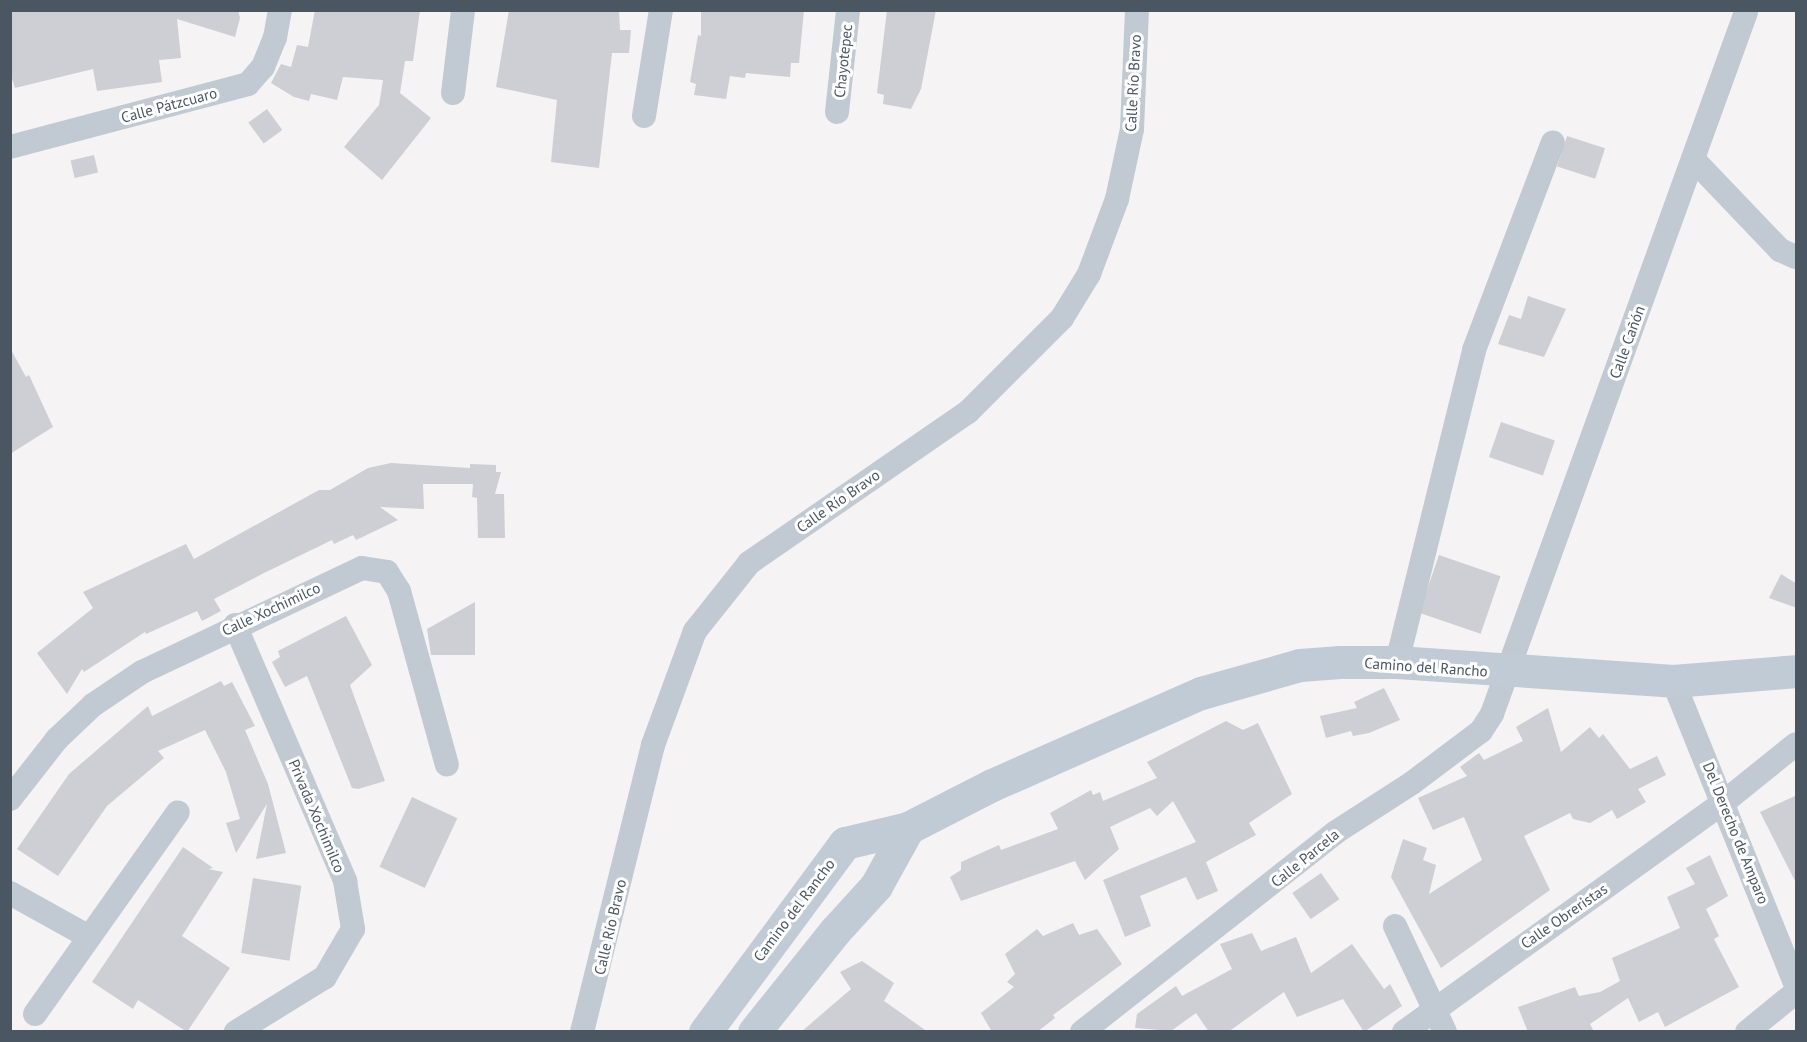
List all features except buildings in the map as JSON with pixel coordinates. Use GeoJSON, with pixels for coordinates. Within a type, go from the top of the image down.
{"type":"FeatureCollection","features":[{"type":"Feature","properties":{"kind":"main road","name":"Camino del Rancho"},"geometry":{"type":"LineString","coordinates":[[705,1032],[845,843],[908,828],[992,785],[1201,693],[1300,665],[1397,662],[1508,673],[1673,681],[1797,671]]}},
{"type":"Feature","properties":{"kind":"main road"},"geometry":{"type":"LineString","coordinates":[[754,1032],[835,931],[876,886],[908,828]]}},
{"type":"Feature","properties":{"kind":"street","name":"Calle Pátzcuaro"},"geometry":{"type":"LineString","coordinates":[[10,147],[248,84],[263,67],[271,48],[280,10]]}},
{"type":"Feature","properties":{"kind":"street"},"geometry":{"type":"LineString","coordinates":[[453,93],[463,10]]}},
{"type":"Feature","properties":{"kind":"street"},"geometry":{"type":"LineString","coordinates":[[644,116],[661,10]]}},
{"type":"Feature","properties":{"kind":"street","name":"Chayotepec"},"geometry":{"type":"LineString","coordinates":[[837,112],[848,10]]}},
{"type":"Feature","properties":{"kind":"street","name":"Calle Río Bravo"},"geometry":{"type":"LineString","coordinates":[[582,1032],[653,745],[695,631],[749,563],[968,412],[1062,318],[1089,274],[1117,199],[1132,129],[1137,10]]}},
{"type":"Feature","properties":{"kind":"street","name":"Calle Cañón"},"geometry":{"type":"LineString","coordinates":[[1508,673],[1746,12]]}},
{"type":"Feature","properties":{"kind":"street"},"geometry":{"type":"LineString","coordinates":[[1397,662],[1474,350],[1553,142]]}},
{"type":"Feature","properties":{"kind":"street"},"geometry":{"type":"LineString","coordinates":[[1693,159],[1780,250],[1797,257]]}},
{"type":"Feature","properties":{"kind":"street","name":"Calle Xochimilco"},"geometry":{"type":"LineString","coordinates":[[10,799],[57,739],[93,705],[142,672],[235,625],[362,568],[387,572],[399,591],[447,765]]}},
{"type":"Feature","properties":{"kind":"street","name":"Privada Xochimilco"},"geometry":{"type":"LineString","coordinates":[[235,625],[345,881],[353,929],[325,977],[236,1032]]}},
{"type":"Feature","properties":{"kind":"street","name":"Calle Parcela"},"geometry":{"type":"LineString","coordinates":[[1082,1032],[1336,832],[1412,783],[1481,731],[1492,714],[1508,673]]}},
{"type":"Feature","properties":{"kind":"street","name":"Del Derecho de Amparo"},"geometry":{"type":"LineString","coordinates":[[1673,681],[1797,985]]}},
{"type":"Feature","properties":{"kind":"street","name":"Calle Obreristas"},"geometry":{"type":"LineString","coordinates":[[1404,1032],[1434,1007],[1724,802],[1797,744]]}},
{"type":"Feature","properties":{"kind":"street"},"geometry":{"type":"LineString","coordinates":[[35,1014],[178,812]]}},
{"type":"Feature","properties":{"kind":"street"},"geometry":{"type":"LineString","coordinates":[[10,893],[89,937]]}},
{"type":"Feature","properties":{"kind":"street"},"geometry":{"type":"LineString","coordinates":[[1395,926],[1445,1032]]}},
{"type":"Feature","properties":{"kind":"street"},"geometry":{"type":"LineString","coordinates":[[1747,1032],[1797,992]]}}]}
